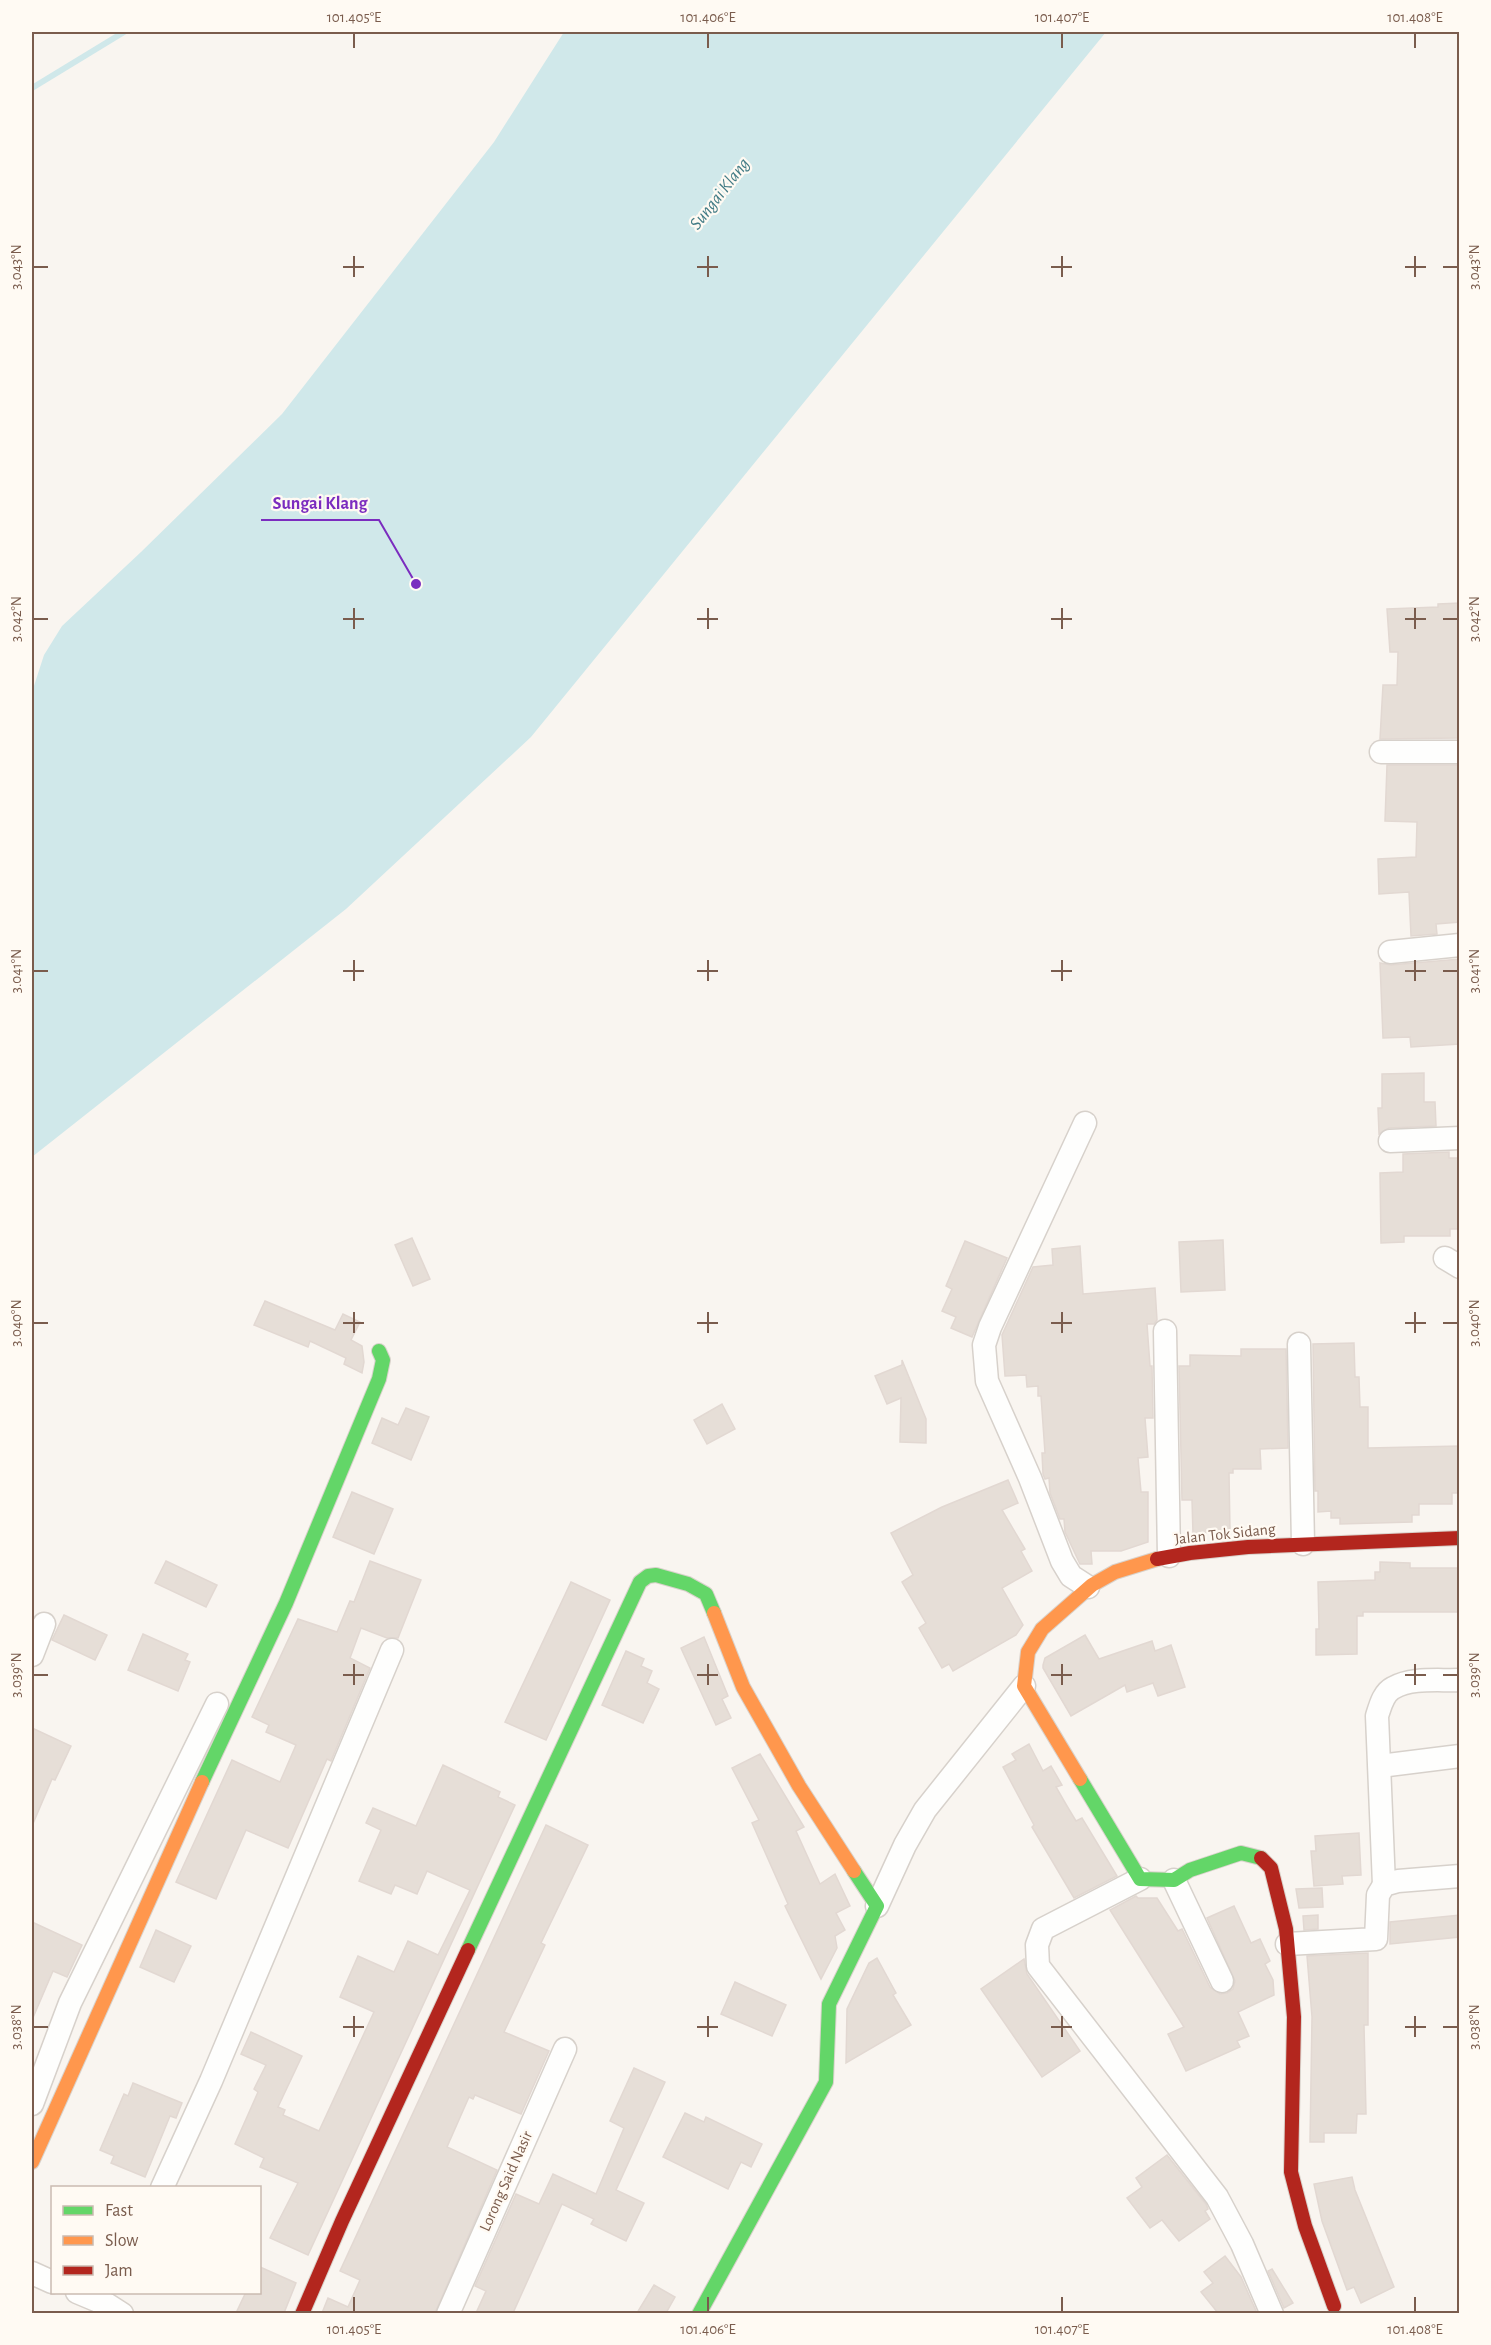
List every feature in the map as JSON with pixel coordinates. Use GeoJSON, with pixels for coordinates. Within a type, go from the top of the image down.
{"type":"FeatureCollection","features":[{"type":"Feature","properties":{"kind":"street"},"geometry":{"type":"LineString","coordinates":[[1381,752],[1460,752]]}},
{"type":"Feature","properties":{"kind":"street"},"geometry":{"type":"LineString","coordinates":[[1390,952],[1460,945]]}},
{"type":"Feature","properties":{"kind":"street"},"geometry":{"type":"LineString","coordinates":[[1085,1122],[990,1327],[984,1345],[987,1381],[1030,1478],[1062,1561],[1071,1576],[1088,1587]]}},
{"type":"Feature","properties":{"kind":"street"},"geometry":{"type":"LineString","coordinates":[[1390,1141],[1460,1138]]}},
{"type":"Feature","properties":{"kind":"street"},"geometry":{"type":"LineString","coordinates":[[1165,1331],[1169,1556]]}},
{"type":"Feature","properties":{"kind":"street"},"geometry":{"type":"LineString","coordinates":[[1299,1344],[1303,1544]]}},
{"type":"Feature","properties":{"kind":"street"},"geometry":{"type":"LineString","coordinates":[[32,2162],[107,1998],[176,1837],[286,1603],[379,1379],[382,1360],[379,1351]]}},
{"type":"Feature","properties":{"kind":"street","name":"Jalan Tok Sidang"},"geometry":{"type":"LineString","coordinates":[[1024,1686],[1023,1661],[1034,1639],[1088,1587],[1114,1573],[1169,1556],[1226,1549],[1460,1538]]}},
{"type":"Feature","properties":{"kind":"street"},"geometry":{"type":"LineString","coordinates":[[302,2313],[454,1978],[642,1579],[651,1575],[687,1583],[698,1586],[706,1594],[743,1688],[799,1786],[877,1906]]}},
{"type":"Feature","properties":{"kind":"street"},"geometry":{"type":"LineString","coordinates":[[32,1655],[44,1624]]}},
{"type":"Feature","properties":{"kind":"street"},"geometry":{"type":"LineString","coordinates":[[162,2186],[211,2081],[392,1650]]}},
{"type":"Feature","properties":{"kind":"street"},"geometry":{"type":"LineString","coordinates":[[1287,1944],[1376,1939],[1378,1895],[1384,1885],[1377,1716],[1382,1700],[1391,1688],[1413,1682],[1460,1680]]}},
{"type":"Feature","properties":{"kind":"street"},"geometry":{"type":"LineString","coordinates":[[699,2313],[826,2082],[830,2045],[827,2026],[829,2004],[925,1810],[1024,1686],[1140,1879]]}},
{"type":"Feature","properties":{"kind":"street"},"geometry":{"type":"LineString","coordinates":[[32,2104],[70,2003],[217,1704]]}},
{"type":"Feature","properties":{"kind":"street"},"geometry":{"type":"LineString","coordinates":[[1380,1766],[1460,1756]]}},
{"type":"Feature","properties":{"kind":"street"},"geometry":{"type":"LineString","coordinates":[[1272,2313],[1242,2244],[1217,2198],[1038,1966],[1037,1946],[1042,1929],[1140,1879],[1174,1880],[1190,1870],[1241,1852],[1259,1856],[1271,1868],[1279,1897],[1287,1944],[1294,2017],[1291,2172],[1305,2226],[1334,2306]]}},
{"type":"Feature","properties":{"kind":"street"},"geometry":{"type":"LineString","coordinates":[[1384,1885],[1398,1881],[1460,1876]]}},
{"type":"Feature","properties":{"kind":"street"},"geometry":{"type":"LineString","coordinates":[[1174,1880],[1222,1981]]}},
{"type":"Feature","properties":{"kind":"street","name":"Lorong Said Nasir"},"geometry":{"type":"LineString","coordinates":[[448,2313],[565,2049]]}},
{"type":"Feature","properties":{"kind":"street"},"geometry":{"type":"LineString","coordinates":[[83,2294],[114,2304]]}},
{"type":"Feature","properties":{"kind":"water"},"geometry":{"type":"Polygon","coordinates":[[[564,32],[1106,32],[531,737],[346,909],[32,1157],[32,692],[44,655],[62,626],[282,414],[494,142],[564,32]]]}},
{"type":"Feature","properties":{"kind":"building"},"geometry":{"type":"Polygon","coordinates":[[[1460,603],[1458,738],[1380,739],[1383,685],[1397,685],[1398,652],[1390,652],[1387,609],[1438,607],[1438,604],[1460,603]]]}},
{"type":"Feature","properties":{"kind":"building"},"geometry":{"type":"Polygon","coordinates":[[[1387,765],[1457,765],[1460,767],[1460,922],[1436,924],[1437,934],[1411,936],[1409,892],[1379,894],[1378,859],[1416,857],[1417,822],[1385,821],[1387,765]]]}},
{"type":"Feature","properties":{"kind":"building"},"geometry":{"type":"Polygon","coordinates":[[[1460,959],[1460,1044],[1411,1047],[1410,1037],[1383,1038],[1380,963],[1391,965],[1460,959]]]}},
{"type":"Feature","properties":{"kind":"building"},"geometry":{"type":"Polygon","coordinates":[[[1424,1073],[1424,1102],[1435,1102],[1436,1126],[1389,1128],[1379,1134],[1378,1108],[1382,1108],[1382,1074],[1424,1073]]]}},
{"type":"Feature","properties":{"kind":"building"},"geometry":{"type":"Polygon","coordinates":[[[1449,1152],[1449,1158],[1460,1158],[1460,1229],[1450,1229],[1450,1236],[1404,1236],[1404,1242],[1381,1243],[1380,1173],[1403,1172],[1403,1154],[1449,1152]]]}},
{"type":"Feature","properties":{"kind":"building"},"geometry":{"type":"Polygon","coordinates":[[[412,1238],[430,1279],[413,1286],[395,1245],[412,1238]]]}},
{"type":"Feature","properties":{"kind":"building"},"geometry":{"type":"Polygon","coordinates":[[[1223,1240],[1225,1290],[1181,1292],[1179,1242],[1223,1240]]]}},
{"type":"Feature","properties":{"kind":"building"},"geometry":{"type":"Polygon","coordinates":[[[965,1241],[1007,1258],[972,1337],[951,1328],[956,1317],[942,1311],[952,1289],[946,1286],[965,1241]]]}},
{"type":"Feature","properties":{"kind":"building"},"geometry":{"type":"Polygon","coordinates":[[[1080,1246],[1083,1294],[1155,1288],[1157,1320],[1154,1324],[1147,1324],[1150,1366],[1152,1366],[1153,1418],[1145,1418],[1148,1457],[1138,1458],[1141,1492],[1148,1492],[1148,1542],[1121,1551],[1091,1551],[1092,1564],[1080,1564],[1065,1532],[1064,1519],[1060,1519],[1050,1493],[1049,1478],[1045,1479],[1043,1474],[1042,1453],[1045,1453],[1041,1396],[1038,1396],[1038,1386],[1027,1387],[1026,1375],[1005,1376],[1002,1335],[1033,1267],[1053,1265],[1052,1249],[1080,1246]]]}},
{"type":"Feature","properties":{"kind":"building"},"geometry":{"type":"Polygon","coordinates":[[[265,1301],[335,1330],[343,1314],[360,1322],[351,1340],[362,1346],[364,1362],[362,1373],[344,1364],[346,1358],[310,1341],[308,1347],[254,1325],[265,1301]]]}},
{"type":"Feature","properties":{"kind":"building"},"geometry":{"type":"Polygon","coordinates":[[[1354,1343],[1355,1377],[1359,1377],[1360,1407],[1368,1407],[1368,1448],[1460,1446],[1460,1493],[1452,1493],[1452,1504],[1419,1504],[1419,1515],[1412,1515],[1412,1522],[1340,1524],[1340,1518],[1331,1518],[1331,1511],[1318,1512],[1318,1491],[1315,1491],[1313,1344],[1354,1343]]]}},
{"type":"Feature","properties":{"kind":"building"},"geometry":{"type":"Polygon","coordinates":[[[1241,1349],[1286,1349],[1288,1448],[1260,1449],[1261,1469],[1233,1469],[1233,1473],[1229,1473],[1230,1530],[1193,1534],[1192,1500],[1182,1500],[1179,1366],[1190,1366],[1190,1355],[1241,1356],[1241,1349]]]}},
{"type":"Feature","properties":{"kind":"building"},"geometry":{"type":"Polygon","coordinates":[[[902,1360],[926,1419],[926,1443],[900,1442],[901,1398],[887,1404],[875,1376],[902,1365],[902,1360]]]}},
{"type":"Feature","properties":{"kind":"building"},"geometry":{"type":"Polygon","coordinates":[[[722,1404],[735,1429],[707,1444],[694,1420],[722,1404]]]}},
{"type":"Feature","properties":{"kind":"building"},"geometry":{"type":"Polygon","coordinates":[[[406,1408],[429,1417],[411,1460],[372,1443],[382,1418],[398,1425],[406,1408]]]}},
{"type":"Feature","properties":{"kind":"building"},"geometry":{"type":"Polygon","coordinates":[[[1008,1480],[1018,1503],[1002,1510],[1025,1549],[1021,1551],[1032,1571],[1002,1588],[1023,1625],[1016,1635],[953,1671],[949,1664],[942,1668],[919,1628],[926,1623],[902,1582],[913,1575],[891,1533],[942,1507],[1008,1480]]]}},
{"type":"Feature","properties":{"kind":"building"},"geometry":{"type":"Polygon","coordinates":[[[352,1492],[393,1509],[374,1554],[333,1537],[352,1492]]]}},
{"type":"Feature","properties":{"kind":"building"},"geometry":{"type":"Polygon","coordinates":[[[166,1561],[217,1585],[206,1607],[155,1583],[166,1561]]]}},
{"type":"Feature","properties":{"kind":"building"},"geometry":{"type":"Polygon","coordinates":[[[370,1561],[421,1580],[398,1638],[387,1638],[361,1628],[350,1658],[370,1668],[331,1761],[327,1759],[288,1848],[246,1830],[216,1899],[176,1882],[232,1760],[280,1782],[296,1745],[266,1732],[269,1725],[252,1717],[298,1619],[337,1632],[350,1601],[354,1602],[370,1561]]]}},
{"type":"Feature","properties":{"kind":"building"},"geometry":{"type":"Polygon","coordinates":[[[1380,1562],[1410,1563],[1410,1568],[1460,1568],[1460,1612],[1363,1612],[1363,1616],[1357,1616],[1357,1654],[1316,1655],[1316,1629],[1319,1629],[1318,1582],[1375,1580],[1375,1572],[1380,1572],[1380,1562]]]}},
{"type":"Feature","properties":{"kind":"building"},"geometry":{"type":"Polygon","coordinates":[[[571,1582],[610,1600],[546,1740],[505,1722],[571,1582]]]}},
{"type":"Feature","properties":{"kind":"building"},"geometry":{"type":"Polygon","coordinates":[[[64,1615],[107,1635],[95,1660],[52,1640],[64,1615]]]}},
{"type":"Feature","properties":{"kind":"building"},"geometry":{"type":"Polygon","coordinates":[[[143,1634],[188,1654],[185,1660],[190,1662],[178,1691],[128,1670],[143,1634]]]}},
{"type":"Feature","properties":{"kind":"building"},"geometry":{"type":"Polygon","coordinates":[[[1085,1635],[1099,1659],[1152,1641],[1155,1651],[1171,1645],[1185,1687],[1158,1696],[1153,1683],[1127,1692],[1125,1685],[1071,1716],[1043,1665],[1045,1658],[1085,1635]]]}},
{"type":"Feature","properties":{"kind":"building"},"geometry":{"type":"Polygon","coordinates":[[[704,1637],[728,1696],[722,1699],[731,1718],[716,1725],[681,1648],[704,1637]]]}},
{"type":"Feature","properties":{"kind":"building"},"geometry":{"type":"Polygon","coordinates":[[[626,1651],[644,1659],[641,1666],[652,1671],[647,1683],[659,1689],[643,1723],[602,1705],[626,1651]]]}},
{"type":"Feature","properties":{"kind":"building"},"geometry":{"type":"Polygon","coordinates":[[[32,1728],[71,1746],[55,1780],[52,1779],[32,1826],[32,1728]]]}},
{"type":"Feature","properties":{"kind":"building"},"geometry":{"type":"Polygon","coordinates":[[[1029,1744],[1043,1771],[1051,1766],[1062,1785],[1056,1787],[1076,1821],[1082,1818],[1117,1876],[1074,1898],[1032,1827],[1034,1825],[1003,1767],[1016,1760],[1012,1754],[1029,1744]]]}},
{"type":"Feature","properties":{"kind":"building"},"geometry":{"type":"Polygon","coordinates":[[[760,1754],[804,1827],[796,1831],[820,1884],[835,1874],[850,1906],[836,1913],[845,1930],[835,1936],[837,1948],[821,1979],[785,1906],[788,1904],[752,1823],[759,1820],[732,1768],[760,1754]]]}},
{"type":"Feature","properties":{"kind":"building"},"geometry":{"type":"Polygon","coordinates":[[[443,1765],[500,1792],[498,1797],[515,1805],[308,2255],[270,2238],[298,2183],[260,2167],[264,2158],[235,2144],[258,2092],[254,2089],[266,2065],[241,2054],[251,2032],[302,2056],[278,2107],[285,2110],[283,2115],[319,2131],[374,2012],[340,1997],[358,1956],[394,1972],[408,1941],[438,1955],[470,1890],[427,1871],[417,1894],[395,1885],[391,1894],[359,1881],[381,1830],[366,1823],[373,1808],[416,1826],[443,1765]]]}},
{"type":"Feature","properties":{"kind":"building"},"geometry":{"type":"Polygon","coordinates":[[[546,1825],[588,1845],[541,1943],[545,1945],[504,2032],[549,2051],[521,2114],[475,2095],[473,2099],[469,2097],[447,2147],[497,2170],[435,2313],[322,2313],[328,2298],[348,2307],[360,2280],[340,2271],[546,1825]]]}},
{"type":"Feature","properties":{"kind":"building"},"geometry":{"type":"Polygon","coordinates":[[[1359,1833],[1361,1875],[1342,1876],[1343,1884],[1314,1886],[1311,1851],[1316,1851],[1315,1836],[1359,1833]]]}},
{"type":"Feature","properties":{"kind":"building"},"geometry":{"type":"Polygon","coordinates":[[[1322,1888],[1323,1907],[1299,1908],[1296,1889],[1322,1888]]]}},
{"type":"Feature","properties":{"kind":"building"},"geometry":{"type":"Polygon","coordinates":[[[1136,1896],[1138,1898],[1157,1898],[1178,1931],[1182,1929],[1210,1987],[1220,1994],[1233,1989],[1235,1981],[1207,1918],[1234,1906],[1251,1943],[1260,1939],[1270,1961],[1265,1964],[1273,1980],[1274,1995],[1238,2012],[1249,2036],[1237,2041],[1240,2047],[1186,2071],[1168,2034],[1184,2027],[1110,1910],[1136,1896]]]}},
{"type":"Feature","properties":{"kind":"building"},"geometry":{"type":"Polygon","coordinates":[[[1318,1915],[1318,1929],[1304,1930],[1303,1916],[1318,1915]]]}},
{"type":"Feature","properties":{"kind":"building"},"geometry":{"type":"Polygon","coordinates":[[[1460,1915],[1460,1937],[1390,1944],[1390,1922],[1460,1915]]]}},
{"type":"Feature","properties":{"kind":"building"},"geometry":{"type":"Polygon","coordinates":[[[32,1922],[82,1945],[67,1977],[53,1971],[32,2020],[32,1922]]]}},
{"type":"Feature","properties":{"kind":"building"},"geometry":{"type":"Polygon","coordinates":[[[156,1930],[191,1946],[174,1982],[140,1967],[156,1930]]]}},
{"type":"Feature","properties":{"kind":"building"},"geometry":{"type":"Polygon","coordinates":[[[1368,1953],[1368,2025],[1364,2025],[1366,2114],[1357,2114],[1356,2133],[1324,2133],[1324,2142],[1310,2142],[1312,2017],[1307,1956],[1368,1953]]]}},
{"type":"Feature","properties":{"kind":"building"},"geometry":{"type":"Polygon","coordinates":[[[877,1958],[896,1993],[893,1995],[911,2025],[846,2063],[847,2009],[869,1963],[877,1958]]]}},
{"type":"Feature","properties":{"kind":"building"},"geometry":{"type":"Polygon","coordinates":[[[1024,1959],[1027,1974],[1080,2051],[1042,2077],[981,1989],[1024,1959]]]}},
{"type":"Feature","properties":{"kind":"building"},"geometry":{"type":"Polygon","coordinates":[[[735,1982],[786,2005],[772,2036],[721,2014],[735,1982]]]}},
{"type":"Feature","properties":{"kind":"building"},"geometry":{"type":"Polygon","coordinates":[[[634,2068],[665,2082],[616,2190],[644,2203],[626,2241],[591,2224],[594,2219],[562,2204],[513,2313],[476,2313],[486,2291],[475,2286],[516,2194],[539,2204],[553,2174],[596,2194],[624,2128],[610,2121],[634,2068]]]}},
{"type":"Feature","properties":{"kind":"building"},"geometry":{"type":"Polygon","coordinates":[[[133,2083],[182,2103],[176,2118],[170,2116],[145,2177],[111,2163],[114,2156],[100,2150],[124,2094],[128,2096],[133,2083]]]}},
{"type":"Feature","properties":{"kind":"building"},"geometry":{"type":"Polygon","coordinates":[[[685,2113],[704,2122],[706,2117],[762,2144],[751,2167],[741,2162],[728,2189],[663,2157],[685,2113]]]}},
{"type":"Feature","properties":{"kind":"building"},"geometry":{"type":"Polygon","coordinates":[[[1167,2155],[1206,2204],[1208,2209],[1205,2211],[1210,2219],[1179,2241],[1162,2220],[1150,2228],[1127,2198],[1142,2187],[1136,2178],[1167,2155]]]}},
{"type":"Feature","properties":{"kind":"building"},"geometry":{"type":"Polygon","coordinates":[[[1352,2177],[1355,2190],[1394,2287],[1361,2303],[1354,2287],[1347,2290],[1322,2221],[1314,2184],[1352,2177]]]}},
{"type":"Feature","properties":{"kind":"building"},"geometry":{"type":"Polygon","coordinates":[[[1225,2256],[1241,2277],[1257,2313],[1218,2313],[1201,2292],[1213,2283],[1204,2272],[1225,2256]]]}},
{"type":"Feature","properties":{"kind":"building"},"geometry":{"type":"Polygon","coordinates":[[[261,2267],[296,2283],[284,2313],[236,2313],[245,2294],[261,2294],[261,2267]]]}},
{"type":"Feature","properties":{"kind":"building"},"geometry":{"type":"Polygon","coordinates":[[[1272,2269],[1293,2303],[1284,2308],[1268,2271],[1272,2269]]]}},
{"type":"Feature","properties":{"kind":"building"},"geometry":{"type":"Polygon","coordinates":[[[654,2285],[675,2297],[666,2313],[637,2313],[654,2285]]]}},
{"type":"Feature","properties":{"kind":"waterway"},"geometry":{"type":"LineString","coordinates":[[32,88],[124,32]]}},
{"type":"Feature","properties":{"kind":"traffic: fast"},"geometry":{"type":"LineString","coordinates":[[202,1782],[286,1603],[379,1379],[383,1360],[379,1351]]}},
{"type":"Feature","properties":{"kind":"traffic: fast"},"geometry":{"type":"LineString","coordinates":[[468,1950],[640,1582],[648,1576],[656,1575],[688,1584],[706,1594],[714,1613]]}},
{"type":"Feature","properties":{"kind":"traffic: fast"},"geometry":{"type":"LineString","coordinates":[[1080,1779],[1140,1879],[1174,1880],[1190,1870],[1241,1853],[1261,1858]]}},
{"type":"Feature","properties":{"kind":"traffic: fast"},"geometry":{"type":"LineString","coordinates":[[699,2314],[826,2082],[829,2004],[877,1906],[854,1871]]}},
{"type":"Feature","properties":{"kind":"traffic: slow"},"geometry":{"type":"LineString","coordinates":[[1080,1779],[1024,1686],[1028,1652],[1042,1629],[1092,1585],[1115,1572],[1157,1559]]}},
{"type":"Feature","properties":{"kind":"traffic: slow"},"geometry":{"type":"LineString","coordinates":[[714,1613],[743,1687],[799,1786],[854,1871]]}},
{"type":"Feature","properties":{"kind":"traffic: slow"},"geometry":{"type":"LineString","coordinates":[[32,2162],[202,1782]]}},
{"type":"Feature","properties":{"kind":"traffic: jam"},"geometry":{"type":"LineString","coordinates":[[1157,1559],[1248,1547],[1460,1538]]}},
{"type":"Feature","properties":{"kind":"traffic: jam"},"geometry":{"type":"LineString","coordinates":[[1261,1858],[1271,1868],[1286,1929],[1294,2017],[1291,2172],[1305,2226],[1334,2306]]}},
{"type":"Feature","properties":{"kind":"traffic: jam"},"geometry":{"type":"LineString","coordinates":[[302,2314],[342,2221],[468,1950]]}},
{"type":"Feature","properties":{"kind":"place","name":"Sungai Klang"},"geometry":{"type":"Point","coordinates":[416,584]}}]}
